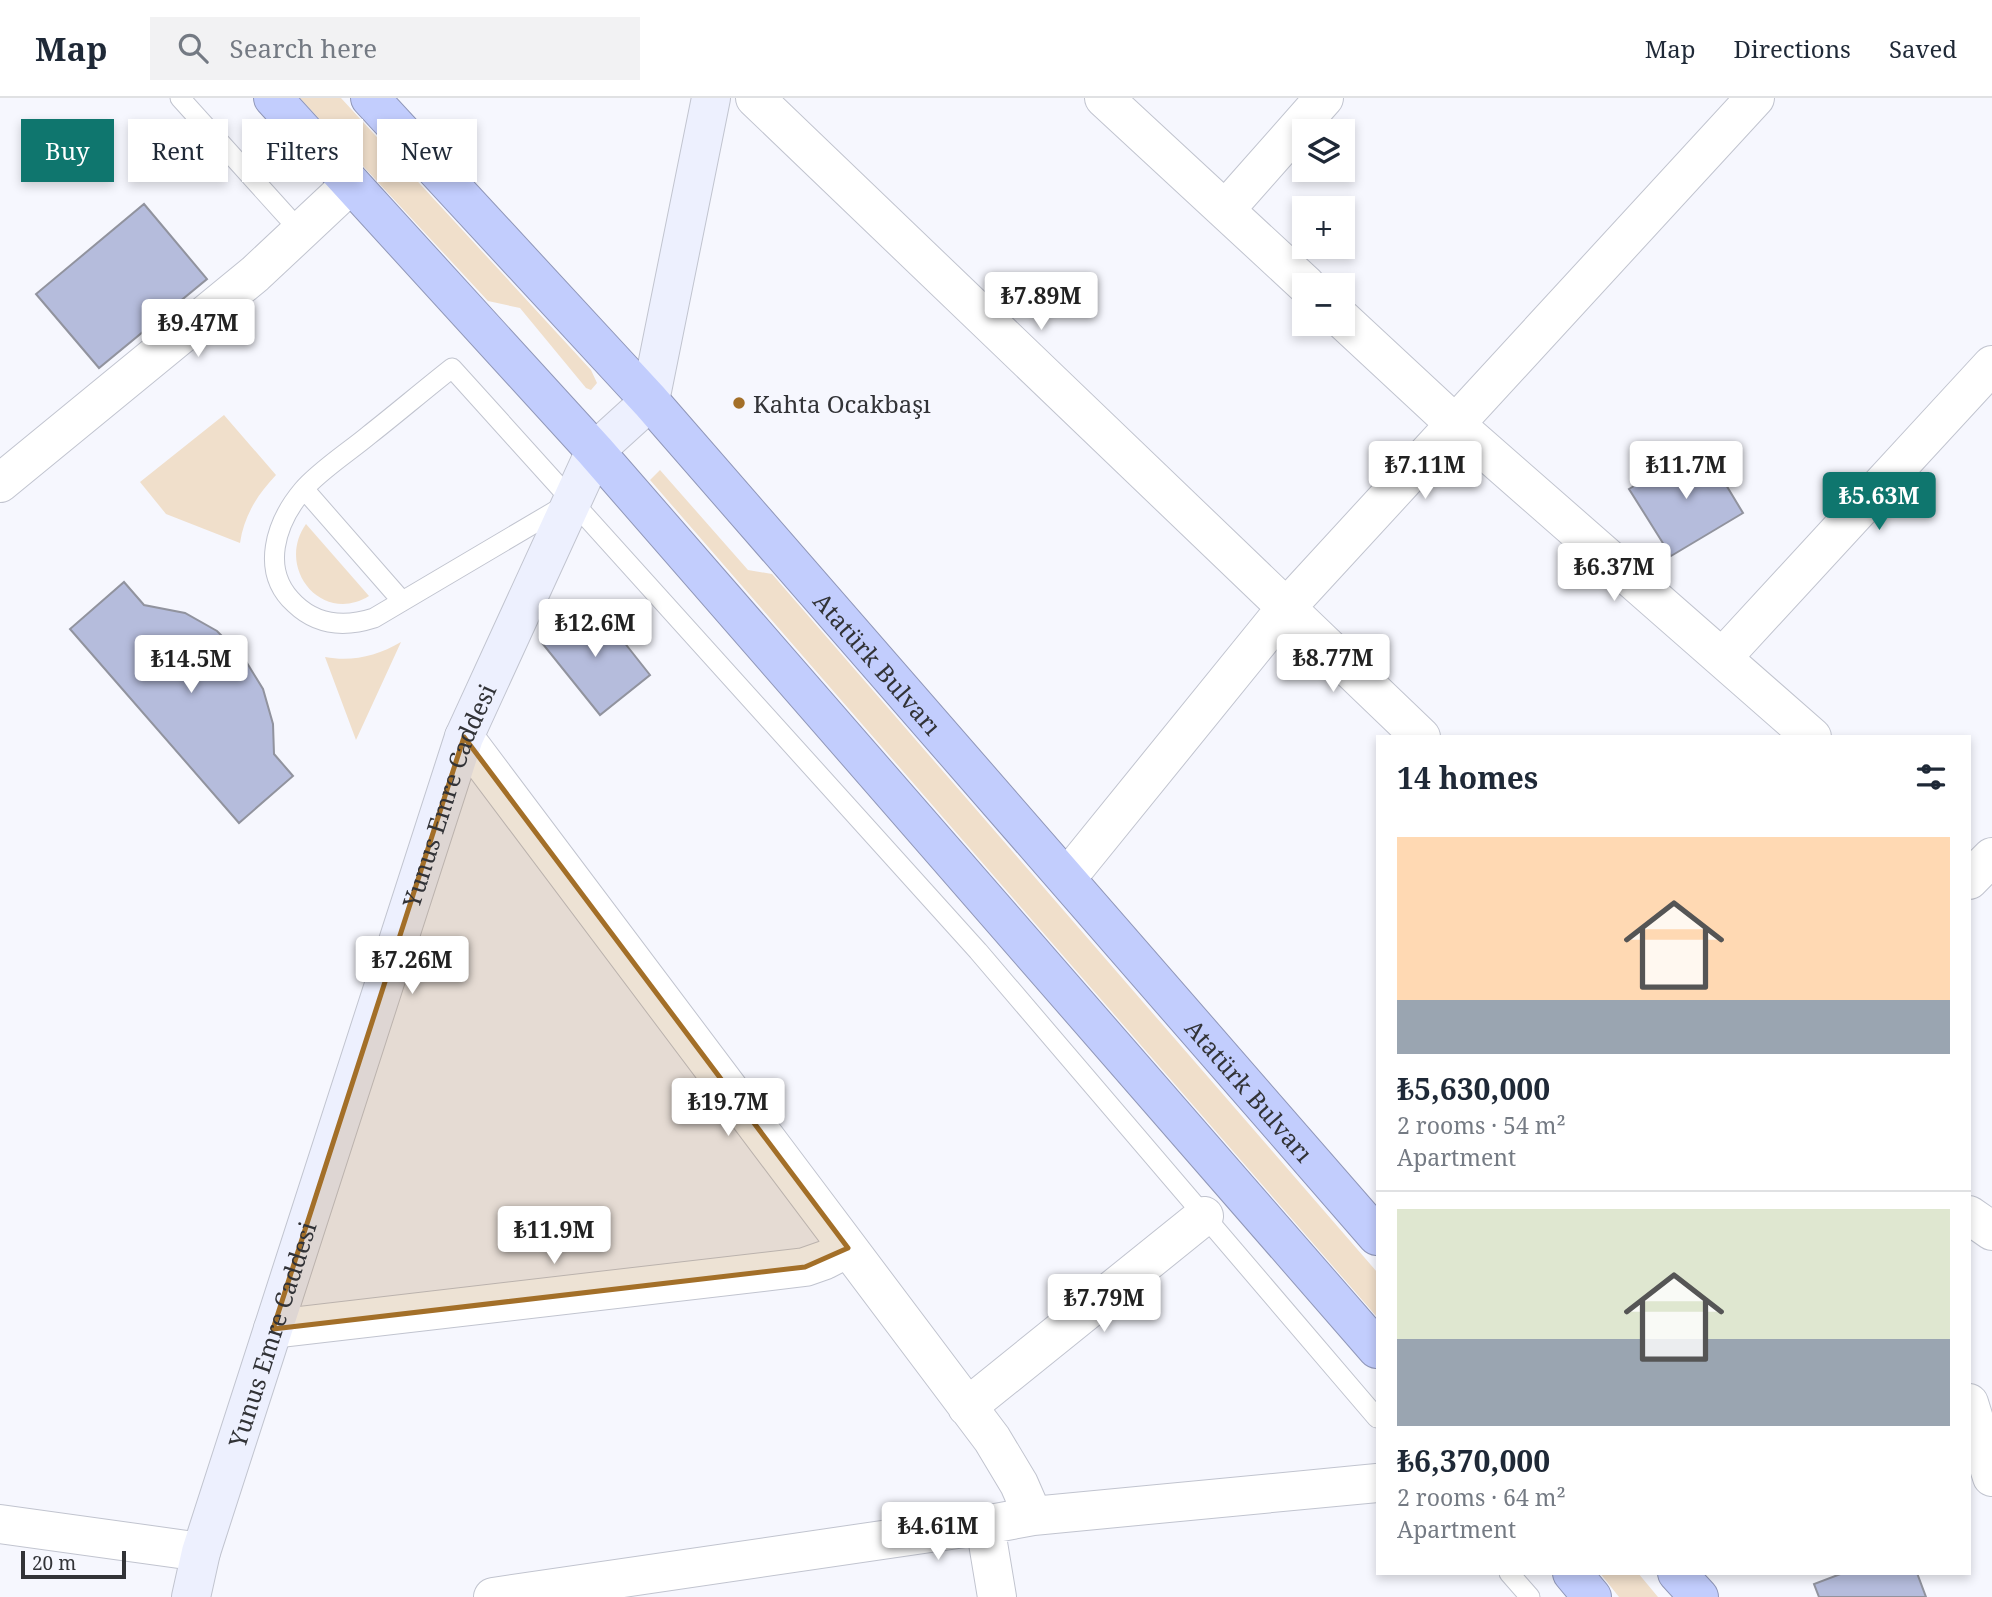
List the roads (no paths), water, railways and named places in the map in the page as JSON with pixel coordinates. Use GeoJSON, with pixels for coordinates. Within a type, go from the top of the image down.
{"type":"FeatureCollection","features":[{"type":"Feature","properties":{"kind":"highway"},"geometry":{"type":"LineString","coordinates":[[273,98],[595,451],[1376,1348]]}},
{"type":"Feature","properties":{"kind":"highway","name":"Atatürk Bulvarı"},"geometry":{"type":"LineString","coordinates":[[370,98],[650,401],[1376,1235]]}},
{"type":"Feature","properties":{"kind":"highway"},"geometry":{"type":"LineString","coordinates":[[1575,1575],[1592,1597]]}},
{"type":"Feature","properties":{"kind":"highway"},"geometry":{"type":"LineString","coordinates":[[1679,1575],[1699,1597]]}},
{"type":"Feature","properties":{"kind":"street"},"geometry":{"type":"LineString","coordinates":[[650,401],[711,98]]}},
{"type":"Feature","properties":{"kind":"street"},"geometry":{"type":"LineString","coordinates":[[755,98],[1419,735]]}},
{"type":"Feature","properties":{"kind":"street"},"geometry":{"type":"LineString","coordinates":[[1104,98],[1293,273]]}},
{"type":"Feature","properties":{"kind":"street"},"geometry":{"type":"LineString","coordinates":[[1225,210],[1324,98]]}},
{"type":"Feature","properties":{"kind":"street"},"geometry":{"type":"LineString","coordinates":[[1067,878],[1285,609],[1755,98]]}},
{"type":"Feature","properties":{"kind":"street"},"geometry":{"type":"LineString","coordinates":[[0,483],[255,274],[351,184]]}},
{"type":"Feature","properties":{"kind":"street"},"geometry":{"type":"LineString","coordinates":[[1355,331],[1455,424],[1810,735]]}},
{"type":"Feature","properties":{"kind":"street"},"geometry":{"type":"LineString","coordinates":[[1722,658],[1992,365]]}},
{"type":"Feature","properties":{"kind":"street","name":"Yunus Emre Caddesi"},"geometry":{"type":"LineString","coordinates":[[191,1597],[201,1552],[464,737],[595,451],[650,401]]}},
{"type":"Feature","properties":{"kind":"street"},"geometry":{"type":"LineString","coordinates":[[464,737],[992,1439],[1019,1483],[1033,1516]]}},
{"type":"Feature","properties":{"kind":"street"},"geometry":{"type":"LineString","coordinates":[[967,1407],[1204,1216]]}},
{"type":"Feature","properties":{"kind":"street"},"geometry":{"type":"LineString","coordinates":[[1971,1216],[1992,1231]]}},
{"type":"Feature","properties":{"kind":"street"},"geometry":{"type":"LineString","coordinates":[[273,1329],[805,1266],[825,1260],[848,1248]]}},
{"type":"Feature","properties":{"kind":"street"},"geometry":{"type":"LineString","coordinates":[[1971,1409],[1992,1477]]}},
{"type":"Feature","properties":{"kind":"street"},"geometry":{"type":"LineString","coordinates":[[493,1597],[1033,1516],[1376,1483]]}},
{"type":"Feature","properties":{"kind":"street"},"geometry":{"type":"LineString","coordinates":[[0,1524],[201,1552]]}},
{"type":"Feature","properties":{"kind":"street"},"geometry":{"type":"LineString","coordinates":[[985,1525],[997,1597]]}},
{"type":"Feature","properties":{"kind":"lane"},"geometry":{"type":"LineString","coordinates":[[180,98],[301,232]]}},
{"type":"Feature","properties":{"kind":"lane"},"geometry":{"type":"LineString","coordinates":[[572,501],[374,618],[362,622],[337,624],[313,617],[293,603],[279,582],[274,557],[277,532],[304,489],[452,368],[969,941],[1376,1417]]}},
{"type":"Feature","properties":{"kind":"lane"},"geometry":{"type":"LineString","coordinates":[[304,489],[402,601]]}},
{"type":"Feature","properties":{"kind":"lane"},"geometry":{"type":"LineString","coordinates":[[1511,1575],[1530,1597]]}},
{"type":"Feature","properties":{"kind":"place","name":"Kahta Ocakbaşı"},"geometry":{"type":"Point","coordinates":[739,403]}}]}
